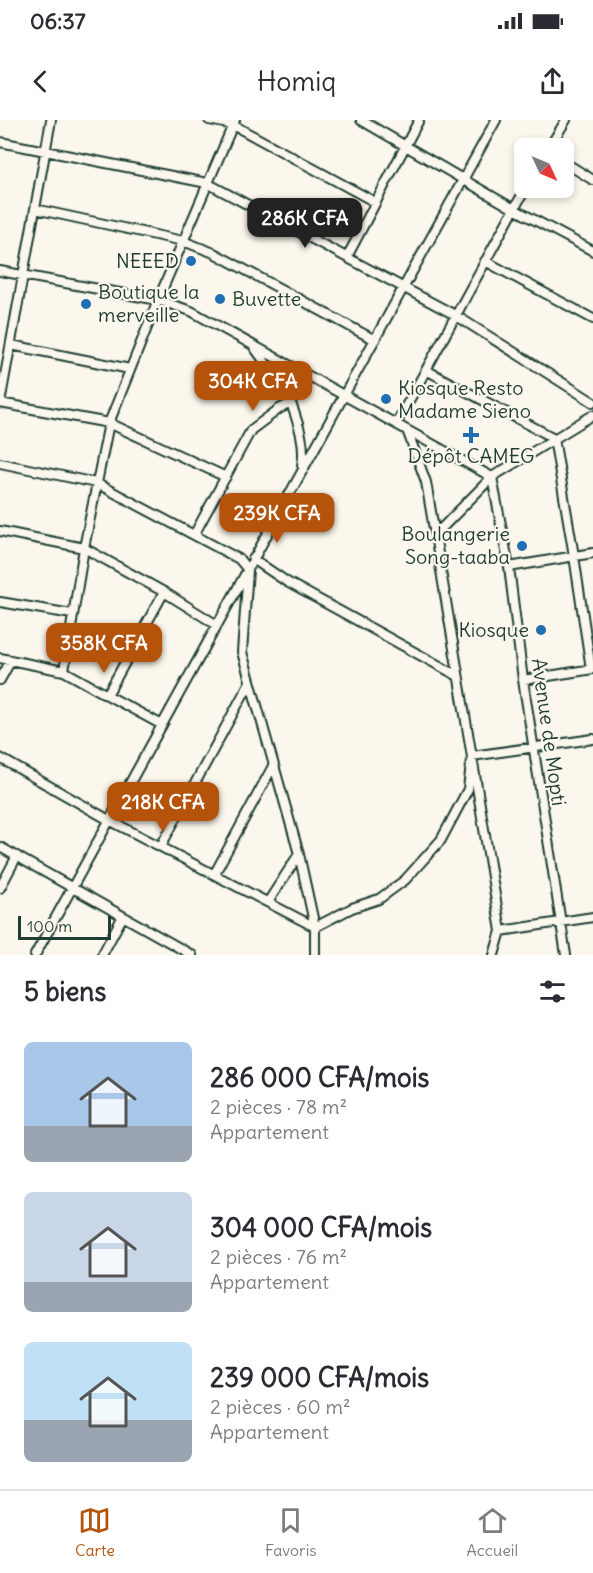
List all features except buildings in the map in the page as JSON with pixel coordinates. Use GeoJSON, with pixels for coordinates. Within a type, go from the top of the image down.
{"type":"FeatureCollection","features":[{"type":"Feature","properties":{"kind":"street"},"geometry":{"type":"LineString","coordinates":[[51,120],[0,403],[109,423],[226,477]]}},
{"type":"Feature","properties":{"kind":"street"},"geometry":{"type":"LineString","coordinates":[[209,120],[234,122],[375,202]]}},
{"type":"Feature","properties":{"kind":"street"},"geometry":{"type":"LineString","coordinates":[[361,120],[514,209],[593,250]]}},
{"type":"Feature","properties":{"kind":"street"},"geometry":{"type":"LineString","coordinates":[[348,257],[419,120]]}},
{"type":"Feature","properties":{"kind":"street"},"geometry":{"type":"LineString","coordinates":[[35,955],[496,120]]}},
{"type":"Feature","properties":{"kind":"street"},"geometry":{"type":"LineString","coordinates":[[555,138],[566,120]]}},
{"type":"Feature","properties":{"kind":"street"},"geometry":{"type":"LineString","coordinates":[[64,671],[72,614],[109,423],[158,300],[234,122]]}},
{"type":"Feature","properties":{"kind":"street"},"geometry":{"type":"LineString","coordinates":[[0,142],[207,183],[455,315],[593,402]]}},
{"type":"Feature","properties":{"kind":"street"},"geometry":{"type":"LineString","coordinates":[[574,168],[593,180]]}},
{"type":"Feature","properties":{"kind":"street"},"geometry":{"type":"LineString","coordinates":[[396,424],[520,198]]}},
{"type":"Feature","properties":{"kind":"street"},"geometry":{"type":"LineString","coordinates":[[35,210],[183,241],[214,253],[375,340]]}},
{"type":"Feature","properties":{"kind":"street"},"geometry":{"type":"LineString","coordinates":[[485,261],[593,319]]}},
{"type":"Feature","properties":{"kind":"street"},"geometry":{"type":"LineString","coordinates":[[0,271],[158,300],[191,311],[492,477]]}},
{"type":"Feature","properties":{"kind":"street"},"geometry":{"type":"LineString","coordinates":[[251,344],[276,376],[291,403],[301,430],[304,458],[301,473]]}},
{"type":"Feature","properties":{"kind":"street"},"geometry":{"type":"LineString","coordinates":[[11,345],[130,369]]}},
{"type":"Feature","properties":{"kind":"street"},"geometry":{"type":"LineString","coordinates":[[426,370],[554,438]]}},
{"type":"Feature","properties":{"kind":"street"},"geometry":{"type":"LineString","coordinates":[[194,535],[251,430],[291,403]]}},
{"type":"Feature","properties":{"kind":"street"},"geometry":{"type":"LineString","coordinates":[[435,535],[492,477],[593,415]]}},
{"type":"Feature","properties":{"kind":"street"},"geometry":{"type":"LineString","coordinates":[[407,430],[426,482],[472,756],[501,932],[494,955]]}},
{"type":"Feature","properties":{"kind":"street"},"geometry":{"type":"LineString","coordinates":[[523,680],[592,669],[554,438]]}},
{"type":"Feature","properties":{"kind":"street"},"geometry":{"type":"LineString","coordinates":[[0,463],[96,483],[239,559],[248,570],[242,652],[299,854],[315,927],[315,955]]}},
{"type":"Feature","properties":{"kind":"street","name":"Avenue de Mopti"},"geometry":{"type":"LineString","coordinates":[[492,477],[509,567],[523,680],[566,955]]}},
{"type":"Feature","properties":{"kind":"street"},"geometry":{"type":"LineString","coordinates":[[1,532],[84,548],[164,592],[217,625]]}},
{"type":"Feature","properties":{"kind":"street"},"geometry":{"type":"LineString","coordinates":[[509,567],[593,553]]}},
{"type":"Feature","properties":{"kind":"street"},"geometry":{"type":"LineString","coordinates":[[253,559],[287,582],[389,636],[458,676]]}},
{"type":"Feature","properties":{"kind":"street"},"geometry":{"type":"LineString","coordinates":[[107,695],[164,592]]}},
{"type":"Feature","properties":{"kind":"street"},"geometry":{"type":"LineString","coordinates":[[0,602],[72,614]]}},
{"type":"Feature","properties":{"kind":"street"},"geometry":{"type":"LineString","coordinates":[[0,658],[64,671],[162,725]]}},
{"type":"Feature","properties":{"kind":"street"},"geometry":{"type":"LineString","coordinates":[[0,680],[10,660]]}},
{"type":"Feature","properties":{"kind":"street"},"geometry":{"type":"LineString","coordinates":[[161,846],[250,682]]}},
{"type":"Feature","properties":{"kind":"street"},"geometry":{"type":"LineString","coordinates":[[472,756],[593,739]]}},
{"type":"Feature","properties":{"kind":"street"},"geometry":{"type":"LineString","coordinates":[[315,927],[352,908],[379,899],[405,880],[441,840],[468,789],[472,756]]}},
{"type":"Feature","properties":{"kind":"street"},"geometry":{"type":"LineString","coordinates":[[0,758],[109,820],[215,873],[315,927]]}},
{"type":"Feature","properties":{"kind":"street"},"geometry":{"type":"LineString","coordinates":[[215,873],[273,766]]}},
{"type":"Feature","properties":{"kind":"street"},"geometry":{"type":"LineString","coordinates":[[0,846],[192,955]]}},
{"type":"Feature","properties":{"kind":"street"},"geometry":{"type":"LineString","coordinates":[[268,902],[299,854]]}},
{"type":"Feature","properties":{"kind":"street"},"geometry":{"type":"LineString","coordinates":[[0,888],[17,856]]}},
{"type":"Feature","properties":{"kind":"street"},"geometry":{"type":"LineString","coordinates":[[102,955],[123,916]]}},
{"type":"Feature","properties":{"kind":"street"},"geometry":{"type":"LineString","coordinates":[[501,932],[593,917]]}},
{"type":"Feature","properties":{"kind":"street"},"geometry":{"type":"LineString","coordinates":[[172,955],[177,947]]}},
{"type":"Feature","properties":{"kind":"place","name":"NEEED"},"geometry":{"type":"Point","coordinates":[191,261]}},
{"type":"Feature","properties":{"kind":"place","name":"Buvette"},"geometry":{"type":"Point","coordinates":[220,299]}},
{"type":"Feature","properties":{"kind":"place","name":"Boutique la merveille"},"geometry":{"type":"Point","coordinates":[86,304]}},
{"type":"Feature","properties":{"kind":"place","name":"Kiosque Resto Madame Sieno"},"geometry":{"type":"Point","coordinates":[386,399]}},
{"type":"Feature","properties":{"kind":"place","name":"Dépôt CAMEG"},"geometry":{"type":"Point","coordinates":[471,435]}},
{"type":"Feature","properties":{"kind":"place","name":"Boulangerie Song-taaba"},"geometry":{"type":"Point","coordinates":[522,546]}},
{"type":"Feature","properties":{"kind":"place","name":"Kiosque"},"geometry":{"type":"Point","coordinates":[541,630]}}]}
